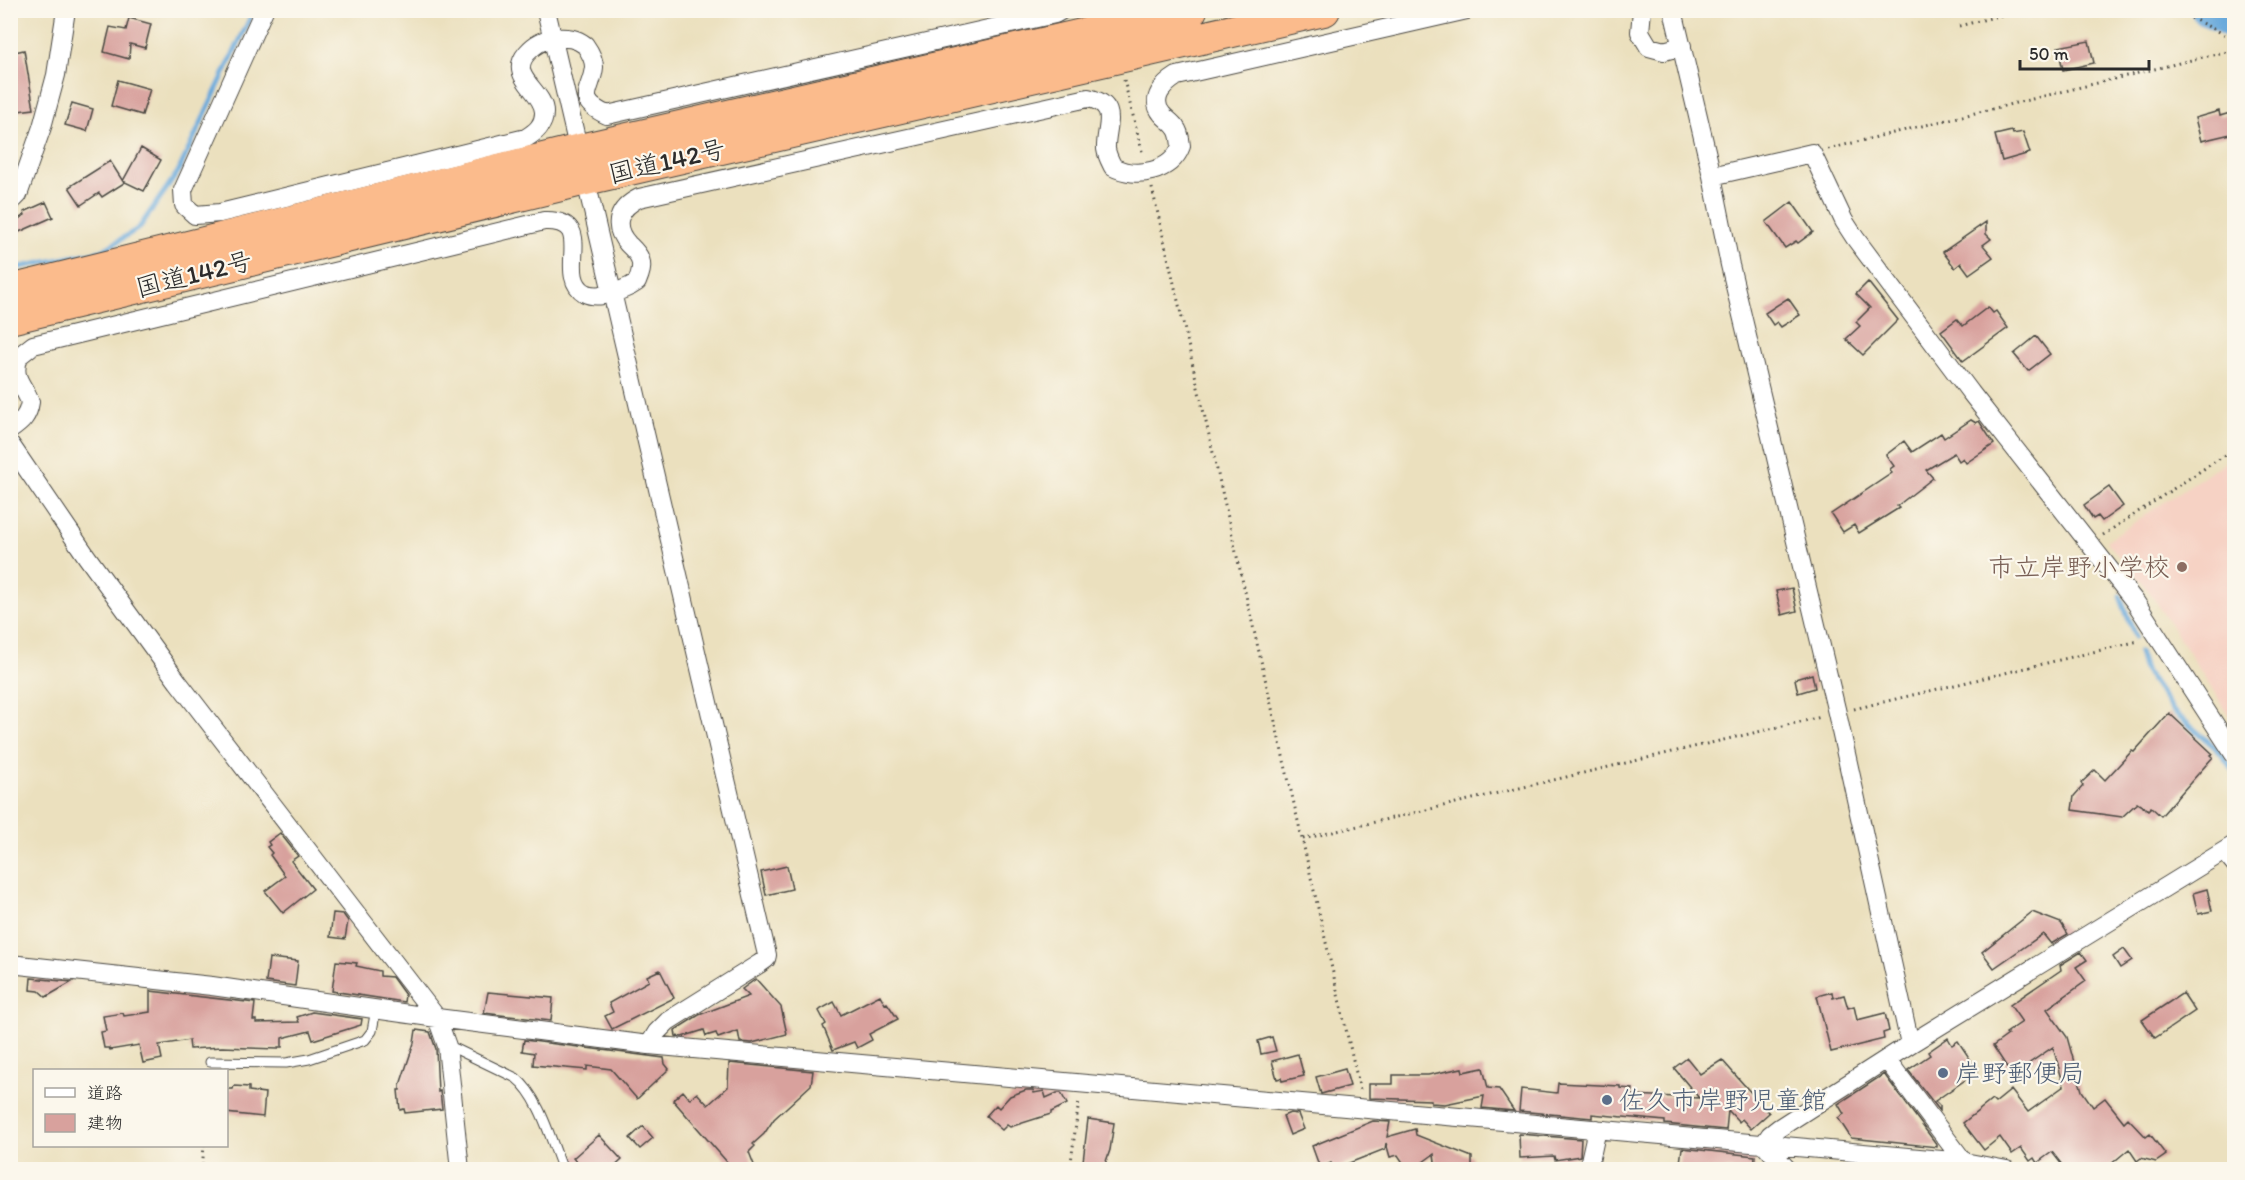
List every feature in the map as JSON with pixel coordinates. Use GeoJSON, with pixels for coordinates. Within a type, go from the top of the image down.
{"type":"FeatureCollection","features":[{"type":"Feature","properties":{"kind":"highway","name":"国道142号"},"geometry":{"type":"LineString","coordinates":[[10,318],[583,165],[1116,31],[1191,10]]}},
{"type":"Feature","properties":{"kind":"highway","name":"国道142号"},"geometry":{"type":"LineString","coordinates":[[1116,31],[1324,10]]}},
{"type":"Feature","properties":{"kind":"highway","name":"国道142号"},"geometry":{"type":"LineString","coordinates":[[10,291],[224,225],[583,165]]}},
{"type":"Feature","properties":{"kind":"street"},"geometry":{"type":"LineString","coordinates":[[10,203],[18,195],[42,127],[56,75],[66,10]]}},
{"type":"Feature","properties":{"kind":"street"},"geometry":{"type":"LineString","coordinates":[[264,10],[183,190],[184,205],[195,215],[224,225],[526,138],[544,120],[544,110],[542,101],[525,83],[522,74],[523,57],[531,48],[553,38],[570,38],[585,45],[594,63],[586,90],[589,102],[607,115],[1043,17],[1062,10]]}},
{"type":"Feature","properties":{"kind":"street"},"geometry":{"type":"LineString","coordinates":[[546,10],[767,955],[766,959],[759,964],[668,1021],[649,1045]]}},
{"type":"Feature","properties":{"kind":"street"},"geometry":{"type":"LineString","coordinates":[[10,430],[25,419],[29,410],[30,402],[18,380],[16,371],[19,356],[33,345],[554,220],[570,230],[575,245],[572,274],[574,282],[581,290],[589,296],[629,289],[637,282],[640,274],[640,258],[621,236],[618,228],[621,211],[639,198],[1088,98],[1102,104],[1108,111],[1110,119],[1106,150],[1113,167],[1131,174],[1148,171],[1173,162],[1181,146],[1176,128],[1162,115],[1158,106],[1160,89],[1177,76],[1467,10]]}},
{"type":"Feature","properties":{"kind":"street"},"geometry":{"type":"LineString","coordinates":[[1642,10],[1640,32],[1649,47],[1664,51],[1682,46]]}},
{"type":"Feature","properties":{"kind":"street"},"geometry":{"type":"LineString","coordinates":[[1673,10],[1712,176],[1730,265],[1837,713],[1910,1044]]}},
{"type":"Feature","properties":{"kind":"street"},"geometry":{"type":"LineString","coordinates":[[1712,176],[1812,153],[1844,221],[1855,238],[1971,393],[2136,603],[2235,754]]}},
{"type":"Feature","properties":{"kind":"street"},"geometry":{"type":"LineString","coordinates":[[10,444],[87,558],[178,682],[437,1018],[447,1046],[460,1170]]}},
{"type":"Feature","properties":{"kind":"street"},"geometry":{"type":"LineString","coordinates":[[1764,1144],[1779,1128],[1910,1044],[2227,849]]}},
{"type":"Feature","properties":{"kind":"street"},"geometry":{"type":"LineString","coordinates":[[10,964],[212,986],[649,1045],[1964,1162],[2007,1170]]}},
{"type":"Feature","properties":{"kind":"street"},"geometry":{"type":"LineString","coordinates":[[1887,1059],[1964,1162]]}},
{"type":"Feature","properties":{"kind":"street"},"geometry":{"type":"LineString","coordinates":[[1588,1170],[1597,1129]]}},
{"type":"Feature","properties":{"kind":"street"},"geometry":{"type":"LineString","coordinates":[[1764,1144],[1788,1170]]}},
{"type":"Feature","properties":{"kind":"lane"},"geometry":{"type":"LineString","coordinates":[[2227,849],[2235,870]]}},
{"type":"Feature","properties":{"kind":"lane"},"geometry":{"type":"LineString","coordinates":[[210,1062],[286,1063],[309,1059],[365,1040],[372,1031],[376,1009]]}},
{"type":"Feature","properties":{"kind":"lane"},"geometry":{"type":"LineString","coordinates":[[447,1046],[456,1048],[524,1084],[533,1098],[564,1170]]}},
{"type":"Feature","properties":{"kind":"path"},"geometry":{"type":"LineString","coordinates":[[1959,26],[2022,10]]}},
{"type":"Feature","properties":{"kind":"path"},"geometry":{"type":"LineString","coordinates":[[2175,10],[2235,39]]}},
{"type":"Feature","properties":{"kind":"path"},"geometry":{"type":"LineString","coordinates":[[1116,31],[1125,87],[1148,171],[1364,1110]]}},
{"type":"Feature","properties":{"kind":"path"},"geometry":{"type":"LineString","coordinates":[[1812,153],[2224,52],[2234,53]]}},
{"type":"Feature","properties":{"kind":"path"},"geometry":{"type":"LineString","coordinates":[[2088,544],[2235,449]]}},
{"type":"Feature","properties":{"kind":"path"},"geometry":{"type":"LineString","coordinates":[[1303,838],[2158,637]]}},
{"type":"Feature","properties":{"kind":"path"},"geometry":{"type":"LineString","coordinates":[[1070,1170],[1082,1083]]}},
{"type":"Feature","properties":{"kind":"path"},"geometry":{"type":"LineString","coordinates":[[202,1170],[204,1147]]}},
{"type":"Feature","properties":{"kind":"shaded area","name":"市立岸野小学校"},"geometry":{"type":"Polygon","coordinates":[[[2234,456],[2234,723],[2151,594],[2106,541],[2234,456]]]}},
{"type":"Feature","properties":{"kind":"building"},"geometry":{"type":"Polygon","coordinates":[[[129,18],[151,24],[145,48],[130,44],[129,59],[104,52],[110,27],[126,30],[129,18]]]}},
{"type":"Feature","properties":{"kind":"building"},"geometry":{"type":"Polygon","coordinates":[[[2089,41],[2094,63],[2063,70],[2058,47],[2089,41]]]}},
{"type":"Feature","properties":{"kind":"building"},"geometry":{"type":"Polygon","coordinates":[[[24,50],[34,109],[10,112],[10,53],[24,50]]]}},
{"type":"Feature","properties":{"kind":"building"},"geometry":{"type":"Polygon","coordinates":[[[118,80],[150,89],[142,115],[111,106],[118,80]]]}},
{"type":"Feature","properties":{"kind":"building"},"geometry":{"type":"Polygon","coordinates":[[[72,103],[93,109],[87,131],[65,125],[72,103]]]}},
{"type":"Feature","properties":{"kind":"building"},"geometry":{"type":"Polygon","coordinates":[[[2219,111],[2220,116],[2230,113],[2235,133],[2201,141],[2195,118],[2219,111]]]}},
{"type":"Feature","properties":{"kind":"building"},"geometry":{"type":"Polygon","coordinates":[[[2012,131],[2013,134],[2023,132],[2030,153],[2002,161],[1995,135],[2012,131]]]}},
{"type":"Feature","properties":{"kind":"building"},"geometry":{"type":"Polygon","coordinates":[[[141,148],[161,160],[144,191],[123,181],[141,148]]]}},
{"type":"Feature","properties":{"kind":"building"},"geometry":{"type":"Polygon","coordinates":[[[110,161],[124,183],[102,197],[99,193],[81,205],[69,187],[110,161]]]}},
{"type":"Feature","properties":{"kind":"building"},"geometry":{"type":"Polygon","coordinates":[[[46,202],[53,217],[10,236],[10,224],[25,215],[24,212],[46,202]]]}},
{"type":"Feature","properties":{"kind":"building"},"geometry":{"type":"Polygon","coordinates":[[[1792,202],[1813,232],[1798,243],[1796,241],[1785,248],[1766,222],[1792,202]]]}},
{"type":"Feature","properties":{"kind":"building"},"geometry":{"type":"Polygon","coordinates":[[[1986,222],[1986,234],[1991,239],[1983,245],[1993,257],[1969,274],[1961,263],[1955,268],[1943,252],[1986,222]]]}},
{"type":"Feature","properties":{"kind":"building"},"geometry":{"type":"Polygon","coordinates":[[[1868,282],[1898,320],[1863,355],[1846,339],[1860,326],[1856,322],[1870,308],[1856,294],[1868,282]]]}},
{"type":"Feature","properties":{"kind":"building"},"geometry":{"type":"Polygon","coordinates":[[[1788,298],[1800,315],[1781,327],[1777,322],[1773,325],[1765,313],[1788,298]]]}},
{"type":"Feature","properties":{"kind":"building"},"geometry":{"type":"Polygon","coordinates":[[[1988,307],[1993,313],[1996,311],[2008,328],[1963,361],[1941,331],[1957,319],[1963,326],[1988,307]]]}},
{"type":"Feature","properties":{"kind":"building"},"geometry":{"type":"Polygon","coordinates":[[[2036,336],[2050,354],[2028,371],[2014,354],[2036,336]]]}},
{"type":"Feature","properties":{"kind":"building"},"geometry":{"type":"Polygon","coordinates":[[[1971,420],[1976,423],[1979,421],[1994,444],[1966,463],[1963,458],[1959,461],[1954,453],[1926,470],[1933,478],[1897,506],[1899,508],[1859,533],[1854,525],[1843,532],[1831,514],[1892,473],[1890,469],[1894,466],[1886,455],[1904,441],[1912,452],[1941,433],[1944,438],[1971,420]]]}},
{"type":"Feature","properties":{"kind":"building"},"geometry":{"type":"Polygon","coordinates":[[[2109,487],[2123,506],[2102,521],[2098,516],[2093,519],[2084,505],[2109,487]]]}},
{"type":"Feature","properties":{"kind":"building"},"geometry":{"type":"Polygon","coordinates":[[[1792,588],[1797,611],[1782,615],[1776,591],[1792,588]]]}},
{"type":"Feature","properties":{"kind":"building"},"geometry":{"type":"Polygon","coordinates":[[[1812,674],[1815,688],[1798,693],[1795,679],[1812,674]]]}},
{"type":"Feature","properties":{"kind":"building"},"geometry":{"type":"Polygon","coordinates":[[[2169,713],[2213,754],[2211,755],[2213,757],[2161,816],[2151,807],[2148,810],[2137,803],[2122,817],[2072,810],[2074,796],[2083,786],[2081,783],[2095,770],[2105,780],[2169,713]]]}},
{"type":"Feature","properties":{"kind":"building"},"geometry":{"type":"Polygon","coordinates":[[[280,833],[298,856],[291,861],[313,889],[283,913],[265,891],[285,876],[267,847],[270,845],[268,842],[280,833]]]}},
{"type":"Feature","properties":{"kind":"building"},"geometry":{"type":"Polygon","coordinates":[[[787,866],[792,889],[766,895],[761,872],[787,866]]]}},
{"type":"Feature","properties":{"kind":"building"},"geometry":{"type":"Polygon","coordinates":[[[2207,889],[2212,911],[2198,914],[2193,893],[2207,889]]]}},
{"type":"Feature","properties":{"kind":"building"},"geometry":{"type":"Polygon","coordinates":[[[2032,912],[2061,923],[2068,934],[2051,944],[2043,934],[1994,968],[1982,952],[2032,912]]]}},
{"type":"Feature","properties":{"kind":"building"},"geometry":{"type":"Polygon","coordinates":[[[333,913],[343,914],[348,921],[345,939],[330,937],[333,913]]]}},
{"type":"Feature","properties":{"kind":"building"},"geometry":{"type":"Polygon","coordinates":[[[2124,949],[2132,960],[2120,968],[2113,957],[2124,949]]]}},
{"type":"Feature","properties":{"kind":"building"},"geometry":{"type":"Polygon","coordinates":[[[2081,952],[2087,960],[2076,967],[2086,981],[2047,1009],[2067,1037],[2082,1091],[2093,1107],[2105,1098],[2124,1122],[2128,1118],[2146,1137],[2150,1134],[2166,1155],[2156,1162],[2141,1158],[2137,1161],[2129,1149],[2104,1170],[2066,1170],[2052,1152],[2037,1163],[2034,1158],[2030,1161],[2021,1148],[2012,1154],[2000,1137],[1984,1150],[1963,1123],[1992,1100],[1995,1103],[2011,1090],[2028,1112],[2064,1086],[2053,1047],[2012,1075],[1993,1046],[2022,1022],[2010,1005],[2061,970],[2060,965],[2081,952]]]}},
{"type":"Feature","properties":{"kind":"building"},"geometry":{"type":"Polygon","coordinates":[[[269,958],[298,961],[295,986],[266,982],[269,958]]]}},
{"type":"Feature","properties":{"kind":"building"},"geometry":{"type":"Polygon","coordinates":[[[336,961],[357,963],[356,966],[380,971],[380,976],[392,977],[405,995],[404,1002],[332,991],[336,961]]]}},
{"type":"Feature","properties":{"kind":"building"},"geometry":{"type":"Polygon","coordinates":[[[660,970],[674,998],[612,1029],[605,1016],[613,1012],[609,1003],[649,981],[647,976],[660,970]]]}},
{"type":"Feature","properties":{"kind":"building"},"geometry":{"type":"Polygon","coordinates":[[[31,978],[72,982],[46,997],[39,991],[30,990],[31,978]]]}},
{"type":"Feature","properties":{"kind":"building"},"geometry":{"type":"Polygon","coordinates":[[[756,979],[781,1007],[787,1034],[752,1043],[740,1042],[738,1031],[718,1038],[716,1033],[706,1036],[704,1030],[682,1037],[676,1036],[675,1030],[699,1015],[749,996],[742,989],[756,979]]]}},
{"type":"Feature","properties":{"kind":"building"},"geometry":{"type":"Polygon","coordinates":[[[150,991],[255,1003],[253,1020],[256,1020],[256,1023],[299,1022],[297,1017],[312,1012],[362,1019],[361,1025],[313,1040],[310,1031],[282,1038],[282,1047],[278,1049],[222,1047],[190,1049],[189,1040],[159,1045],[162,1059],[143,1063],[139,1045],[110,1050],[104,1048],[101,1032],[106,1031],[103,1016],[150,1012],[150,991]]]}},
{"type":"Feature","properties":{"kind":"building"},"geometry":{"type":"Polygon","coordinates":[[[488,992],[553,998],[551,1021],[484,1013],[488,992]]]}},
{"type":"Feature","properties":{"kind":"building"},"geometry":{"type":"Polygon","coordinates":[[[1832,992],[1833,998],[1844,995],[1848,1008],[1854,1006],[1857,1020],[1885,1013],[1889,1031],[1883,1033],[1884,1039],[1831,1052],[1817,996],[1832,992]]]}},
{"type":"Feature","properties":{"kind":"building"},"geometry":{"type":"Polygon","coordinates":[[[2183,993],[2195,1011],[2155,1038],[2142,1020],[2183,993]]]}},
{"type":"Feature","properties":{"kind":"building"},"geometry":{"type":"Polygon","coordinates":[[[880,995],[898,1019],[869,1034],[872,1040],[857,1048],[854,1042],[833,1050],[823,1026],[826,1024],[819,1011],[834,1002],[841,1015],[880,995]]]}},
{"type":"Feature","properties":{"kind":"building"},"geometry":{"type":"Polygon","coordinates":[[[416,1030],[430,1032],[436,1049],[438,1092],[440,1091],[442,1109],[405,1113],[404,1109],[400,1110],[398,1090],[400,1090],[416,1030]]]}},
{"type":"Feature","properties":{"kind":"building"},"geometry":{"type":"Polygon","coordinates":[[[1272,1037],[1276,1051],[1261,1054],[1258,1041],[1272,1037]]]}},
{"type":"Feature","properties":{"kind":"building","name":"岸野郵便局"},"geometry":{"type":"Polygon","coordinates":[[[1948,1038],[1952,1045],[1958,1041],[1978,1071],[1935,1101],[1940,1106],[1940,1111],[1908,1070],[1930,1055],[1928,1052],[1948,1038]]]}},
{"type":"Feature","properties":{"kind":"building"},"geometry":{"type":"Polygon","coordinates":[[[524,1040],[664,1058],[669,1069],[637,1099],[611,1069],[587,1066],[587,1070],[533,1065],[534,1053],[522,1051],[524,1040]]]}},
{"type":"Feature","properties":{"kind":"building"},"geometry":{"type":"Polygon","coordinates":[[[1298,1054],[1304,1076],[1282,1081],[1281,1078],[1277,1079],[1272,1061],[1298,1054]]]}},
{"type":"Feature","properties":{"kind":"building"},"geometry":{"type":"Polygon","coordinates":[[[1687,1058],[1700,1074],[1722,1060],[1769,1113],[1751,1129],[1742,1119],[1739,1122],[1728,1110],[1726,1130],[1592,1114],[1592,1118],[1519,1111],[1521,1089],[1557,1093],[1558,1083],[1620,1086],[1620,1088],[1633,1089],[1632,1095],[1699,1098],[1674,1068],[1687,1058]]]}},
{"type":"Feature","properties":{"kind":"building"},"geometry":{"type":"Polygon","coordinates":[[[729,1063],[813,1071],[811,1085],[774,1119],[764,1134],[753,1144],[755,1146],[749,1152],[756,1170],[734,1170],[673,1100],[683,1091],[690,1099],[697,1093],[708,1105],[728,1087],[729,1063]]]}},
{"type":"Feature","properties":{"kind":"building"},"geometry":{"type":"Polygon","coordinates":[[[1462,1068],[1463,1072],[1483,1068],[1488,1088],[1499,1089],[1514,1111],[1482,1108],[1484,1096],[1445,1104],[1431,1103],[1431,1100],[1369,1098],[1369,1084],[1393,1084],[1393,1075],[1428,1075],[1462,1068]]]}},
{"type":"Feature","properties":{"kind":"building"},"geometry":{"type":"Polygon","coordinates":[[[1345,1069],[1350,1086],[1321,1094],[1316,1077],[1345,1069]]]}},
{"type":"Feature","properties":{"kind":"building"},"geometry":{"type":"Polygon","coordinates":[[[1884,1074],[1937,1147],[1851,1138],[1838,1118],[1844,1114],[1838,1104],[1884,1074]]]}},
{"type":"Feature","properties":{"kind":"building"},"geometry":{"type":"Polygon","coordinates":[[[234,1086],[249,1087],[249,1091],[265,1093],[263,1117],[228,1113],[228,1089],[233,1089],[234,1086]]]}},
{"type":"Feature","properties":{"kind":"building"},"geometry":{"type":"Polygon","coordinates":[[[1033,1090],[1034,1093],[1044,1091],[1046,1098],[1061,1093],[1067,1104],[1051,1114],[1010,1127],[1007,1125],[1002,1130],[986,1116],[996,1105],[999,1108],[1010,1096],[1033,1090]]]}},
{"type":"Feature","properties":{"kind":"building"},"geometry":{"type":"Polygon","coordinates":[[[1290,1113],[1298,1114],[1304,1129],[1290,1135],[1283,1116],[1290,1113]]]}},
{"type":"Feature","properties":{"kind":"building"},"geometry":{"type":"Polygon","coordinates":[[[1088,1119],[1114,1123],[1110,1150],[1103,1170],[1082,1170],[1088,1119]]]}},
{"type":"Feature","properties":{"kind":"building"},"geometry":{"type":"Polygon","coordinates":[[[1373,1121],[1390,1122],[1387,1137],[1415,1129],[1416,1135],[1472,1157],[1472,1169],[1436,1170],[1434,1154],[1412,1170],[1408,1170],[1398,1155],[1390,1157],[1386,1143],[1385,1149],[1334,1169],[1331,1163],[1320,1168],[1312,1146],[1373,1121]]]}},
{"type":"Feature","properties":{"kind":"building"},"geometry":{"type":"Polygon","coordinates":[[[643,1126],[653,1138],[640,1149],[630,1138],[643,1126]]]}},
{"type":"Feature","properties":{"kind":"building"},"geometry":{"type":"Polygon","coordinates":[[[1519,1134],[1581,1139],[1580,1156],[1555,1160],[1554,1156],[1520,1158],[1519,1134]]]}},
{"type":"Feature","properties":{"kind":"building"},"geometry":{"type":"Polygon","coordinates":[[[599,1135],[622,1160],[611,1170],[583,1170],[573,1158],[599,1135]]]}},
{"type":"Feature","properties":{"kind":"building"},"geometry":{"type":"Polygon","coordinates":[[[1682,1148],[1755,1156],[1754,1170],[1679,1170],[1682,1148]]]}},
{"type":"Feature","properties":{"kind":"waterway"},"geometry":{"type":"LineString","coordinates":[[2207,10],[2234,23]]}},
{"type":"Feature","properties":{"kind":"waterway"},"geometry":{"type":"LineString","coordinates":[[10,269],[102,251],[139,228],[178,172],[252,14]]}},
{"type":"Feature","properties":{"kind":"waterway"},"geometry":{"type":"LineString","coordinates":[[2120,596],[2135,637]]}},
{"type":"Feature","properties":{"kind":"waterway"},"geometry":{"type":"LineString","coordinates":[[2139,652],[2143,668],[2173,711],[2217,749],[2234,771]]}},
{"type":"Feature","properties":{"kind":"place","name":"市立岸野小学校"},"geometry":{"type":"Point","coordinates":[2182,567]}},
{"type":"Feature","properties":{"kind":"place","name":"岸野郵便局"},"geometry":{"type":"Point","coordinates":[1943,1073]}},
{"type":"Feature","properties":{"kind":"place","name":"佐久市岸野児童館"},"geometry":{"type":"Point","coordinates":[1607,1100]}}]}
